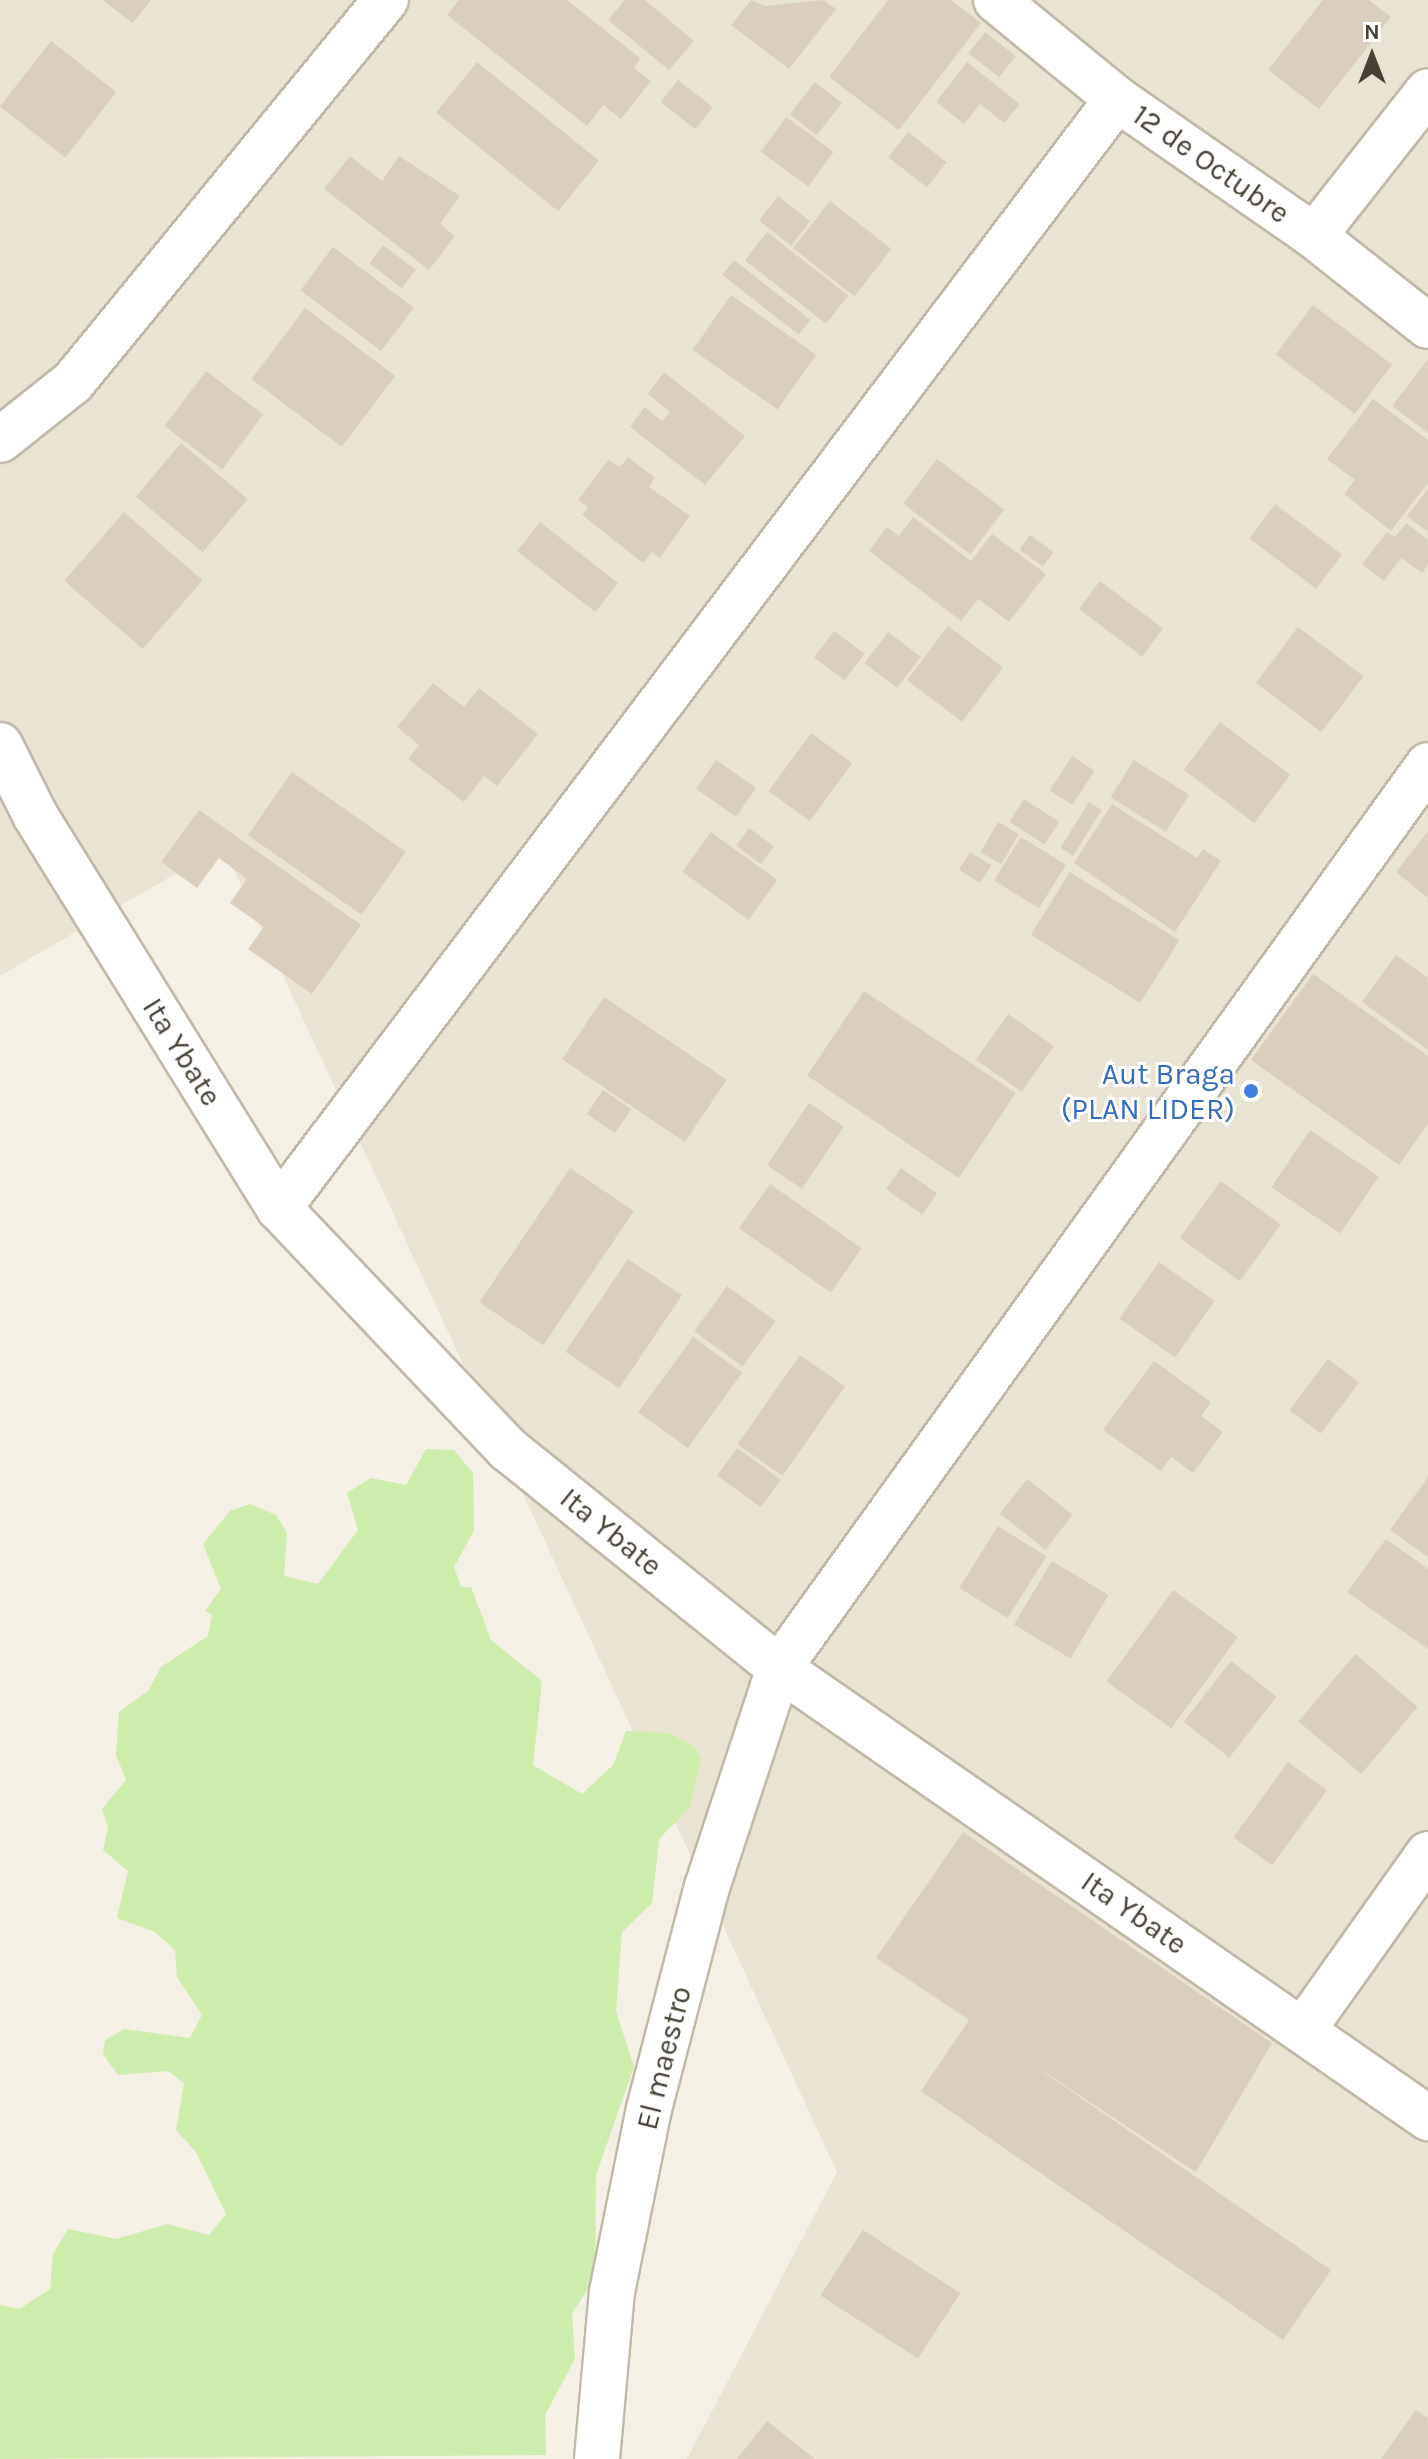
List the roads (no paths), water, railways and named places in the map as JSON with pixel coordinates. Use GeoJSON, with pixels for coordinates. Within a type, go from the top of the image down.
{"type":"FeatureCollection","features":[{"type":"Feature","properties":{"kind":"street"},"geometry":{"type":"LineString","coordinates":[[0,440],[73,382],[386,0]]}},
{"type":"Feature","properties":{"kind":"street","name":"12 de Octubre"},"geometry":{"type":"LineString","coordinates":[[996,0],[1117,99],[1314,236],[1428,326]]}},
{"type":"Feature","properties":{"kind":"street"},"geometry":{"type":"LineString","coordinates":[[1314,236],[1428,91]]}},
{"type":"Feature","properties":{"kind":"street"},"geometry":{"type":"LineString","coordinates":[[279,1208],[1117,99]]}},
{"type":"Feature","properties":{"kind":"street","name":"Ita Ybate"},"geometry":{"type":"LineString","coordinates":[[0,745],[35,815],[279,1208],[509,1450],[779,1668],[1428,2118]]}},
{"type":"Feature","properties":{"kind":"street","name":"El maestro"},"geometry":{"type":"LineString","coordinates":[[597,2459],[612,2292],[649,2109],[707,1887],[779,1668],[1428,765]]}},
{"type":"Feature","properties":{"kind":"street"},"geometry":{"type":"LineString","coordinates":[[1303,2030],[1428,1854]]}},
{"type":"Feature","properties":{"kind":"place","name":"Aut Braga (PLAN LIDER)"},"geometry":{"type":"Point","coordinates":[1251,1091]}}]}
